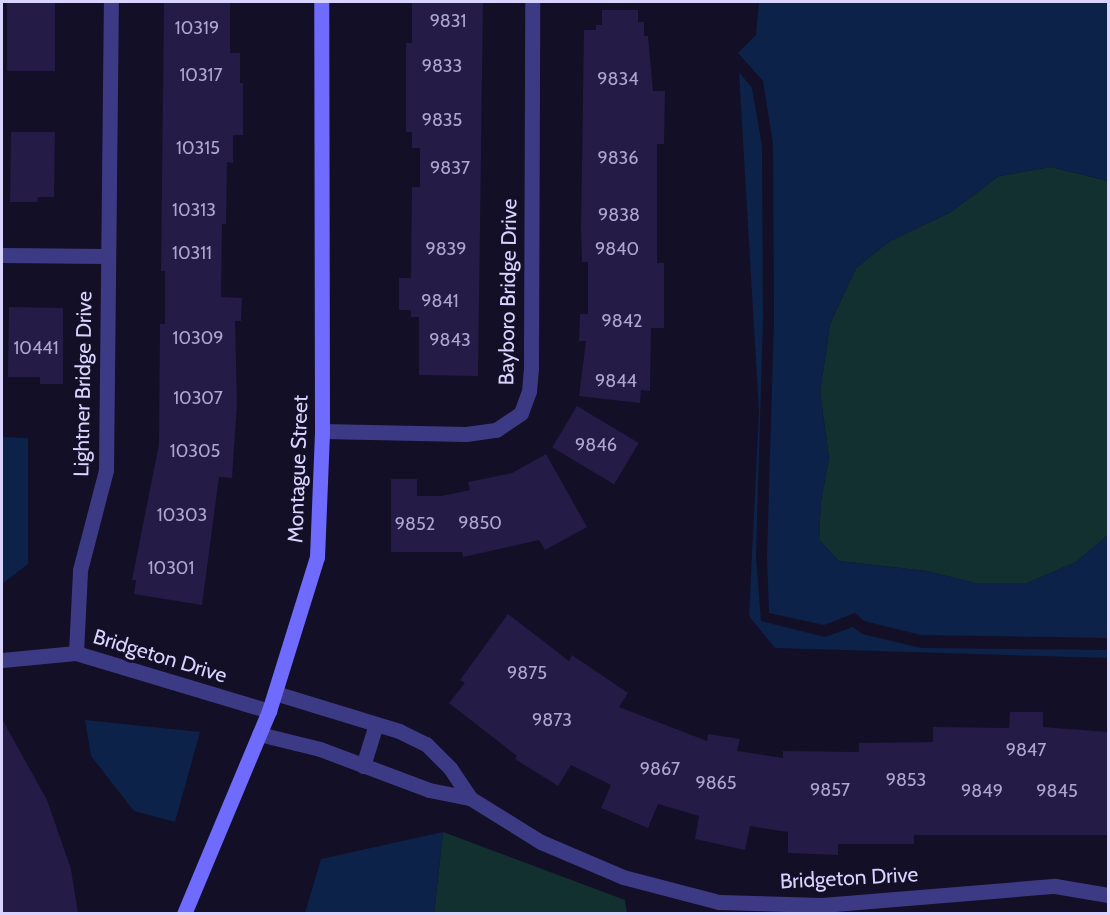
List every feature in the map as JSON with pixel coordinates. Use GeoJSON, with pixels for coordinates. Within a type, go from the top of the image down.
{"type":"FeatureCollection","features":[{"type":"Feature","properties":{"kind":"street","name":"Lightner Bridge Drive"},"geometry":{"type":"LineString","coordinates":[[76,653],[80,570],[106,470],[106,256],[111,2]]}},
{"type":"Feature","properties":{"kind":"street","name":"Montague Street"},"geometry":{"type":"LineString","coordinates":[[184,914],[269,711],[317,557],[322,431],[321,2]]}},
{"type":"Feature","properties":{"kind":"street","name":"Bayboro Bridge Drive"},"geometry":{"type":"LineString","coordinates":[[322,431],[465,434],[496,430],[521,413],[529,392],[531,367],[532,2]]}},
{"type":"Feature","properties":{"kind":"street"},"geometry":{"type":"LineString","coordinates":[[2,255],[106,256]]}},
{"type":"Feature","properties":{"kind":"street","name":"Bridgeton Drive"},"geometry":{"type":"LineString","coordinates":[[2,660],[76,653],[269,711]]}},
{"type":"Feature","properties":{"kind":"street","name":"Bridgeton Drive"},"geometry":{"type":"LineString","coordinates":[[275,693],[376,724],[426,744],[450,768],[470,798]]}},
{"type":"Feature","properties":{"kind":"street"},"geometry":{"type":"LineString","coordinates":[[363,766],[376,724]]}},
{"type":"Feature","properties":{"kind":"street","name":"Bridgeton Drive"},"geometry":{"type":"LineString","coordinates":[[259,734],[320,749],[429,790],[470,798],[541,842],[623,877],[719,902],[822,905],[1055,886],[1108,895]]}},
{"type":"Feature","properties":{"kind":"green space"},"geometry":{"type":"Polygon","coordinates":[[[1051,167],[1108,181],[1108,535],[1076,562],[1027,583],[975,583],[927,571],[839,561],[819,540],[821,501],[829,458],[820,392],[830,324],[856,268],[890,241],[951,212],[999,176],[1051,167]]]}},
{"type":"Feature","properties":{"kind":"green space"},"geometry":{"type":"Polygon","coordinates":[[[443,832],[625,900],[627,913],[434,914],[443,832]]]}},
{"type":"Feature","properties":{"kind":"water"},"geometry":{"type":"Polygon","coordinates":[[[759,2],[1108,2],[1108,181],[1051,167],[999,176],[951,212],[890,241],[856,268],[830,324],[820,392],[829,458],[821,501],[819,540],[839,561],[927,571],[975,583],[1027,583],[1076,562],[1108,535],[1108,638],[921,635],[864,621],[855,613],[824,625],[769,613],[767,557],[774,320],[773,144],[763,81],[738,53],[756,35],[759,2]]]}},
{"type":"Feature","properties":{"kind":"water"},"geometry":{"type":"Polygon","coordinates":[[[739,72],[752,88],[762,146],[763,320],[756,556],[761,621],[825,637],[853,627],[862,634],[921,648],[1108,650],[1108,658],[775,648],[749,616],[759,412],[739,72]]]}},
{"type":"Feature","properties":{"kind":"water"},"geometry":{"type":"Polygon","coordinates":[[[2,437],[28,438],[28,564],[2,584],[2,437]]]}},
{"type":"Feature","properties":{"kind":"water"},"geometry":{"type":"Polygon","coordinates":[[[85,720],[200,732],[175,822],[134,811],[91,756],[85,720]]]}},
{"type":"Feature","properties":{"kind":"water"},"geometry":{"type":"Polygon","coordinates":[[[443,832],[434,913],[305,913],[321,859],[443,832]]]}},
{"type":"Feature","properties":{"kind":"building"},"geometry":{"type":"Polygon","coordinates":[[[7,2],[55,2],[55,71],[7,71],[7,2]]]}},
{"type":"Feature","properties":{"kind":"building"},"geometry":{"type":"Polygon","coordinates":[[[164,2],[230,2],[230,53],[240,53],[240,83],[243,83],[243,135],[233,135],[233,163],[227,162],[226,224],[222,224],[221,297],[242,298],[241,321],[235,321],[237,404],[232,478],[219,477],[202,605],[134,594],[136,580],[132,580],[159,444],[160,324],[165,324],[165,271],[161,271],[164,2]]]}},
{"type":"Feature","properties":{"kind":"building"},"geometry":{"type":"Polygon","coordinates":[[[412,2],[483,2],[478,376],[419,375],[419,317],[411,317],[411,310],[399,310],[399,278],[411,278],[412,187],[420,187],[420,148],[412,148],[412,132],[406,132],[406,43],[412,43],[412,2]]]}},
{"type":"Feature","properties":{"kind":"building"},"geometry":{"type":"Polygon","coordinates":[[[602,10],[638,10],[638,22],[644,22],[644,36],[648,36],[653,91],[665,91],[664,144],[657,144],[657,263],[664,263],[664,328],[651,328],[650,391],[641,390],[640,403],[579,396],[586,341],[579,341],[580,314],[588,314],[588,262],[582,262],[581,228],[584,30],[596,30],[596,25],[602,25],[602,10]]]}},
{"type":"Feature","properties":{"kind":"building"},"geometry":{"type":"Polygon","coordinates":[[[11,132],[55,132],[54,197],[38,197],[37,202],[10,202],[11,132]]]}},
{"type":"Feature","properties":{"kind":"building"},"geometry":{"type":"Polygon","coordinates":[[[9,307],[63,308],[63,384],[40,384],[40,377],[8,377],[9,307]]]}},
{"type":"Feature","properties":{"kind":"building"},"geometry":{"type":"Polygon","coordinates":[[[577,406],[639,443],[614,484],[552,447],[577,406]]]}},
{"type":"Feature","properties":{"kind":"building"},"geometry":{"type":"Polygon","coordinates":[[[546,454],[587,527],[545,550],[539,540],[463,557],[462,552],[391,552],[391,479],[417,479],[417,496],[442,496],[470,490],[468,482],[512,473],[546,454]]]}},
{"type":"Feature","properties":{"kind":"building"},"geometry":{"type":"Polygon","coordinates":[[[508,614],[569,661],[572,655],[628,693],[619,707],[707,741],[708,734],[740,739],[737,751],[783,758],[783,751],[859,752],[859,743],[933,742],[933,727],[1009,728],[1010,712],[1043,712],[1043,727],[1108,732],[1108,835],[914,835],[914,844],[838,844],[838,855],[788,853],[788,832],[750,826],[745,850],[695,839],[699,816],[658,804],[648,828],[601,808],[611,785],[571,765],[558,786],[515,759],[517,756],[449,703],[465,683],[460,680],[508,614]]]}},
{"type":"Feature","properties":{"kind":"building"},"geometry":{"type":"Polygon","coordinates":[[[2,719],[47,800],[71,869],[78,914],[2,914],[2,719]]]}}]}
